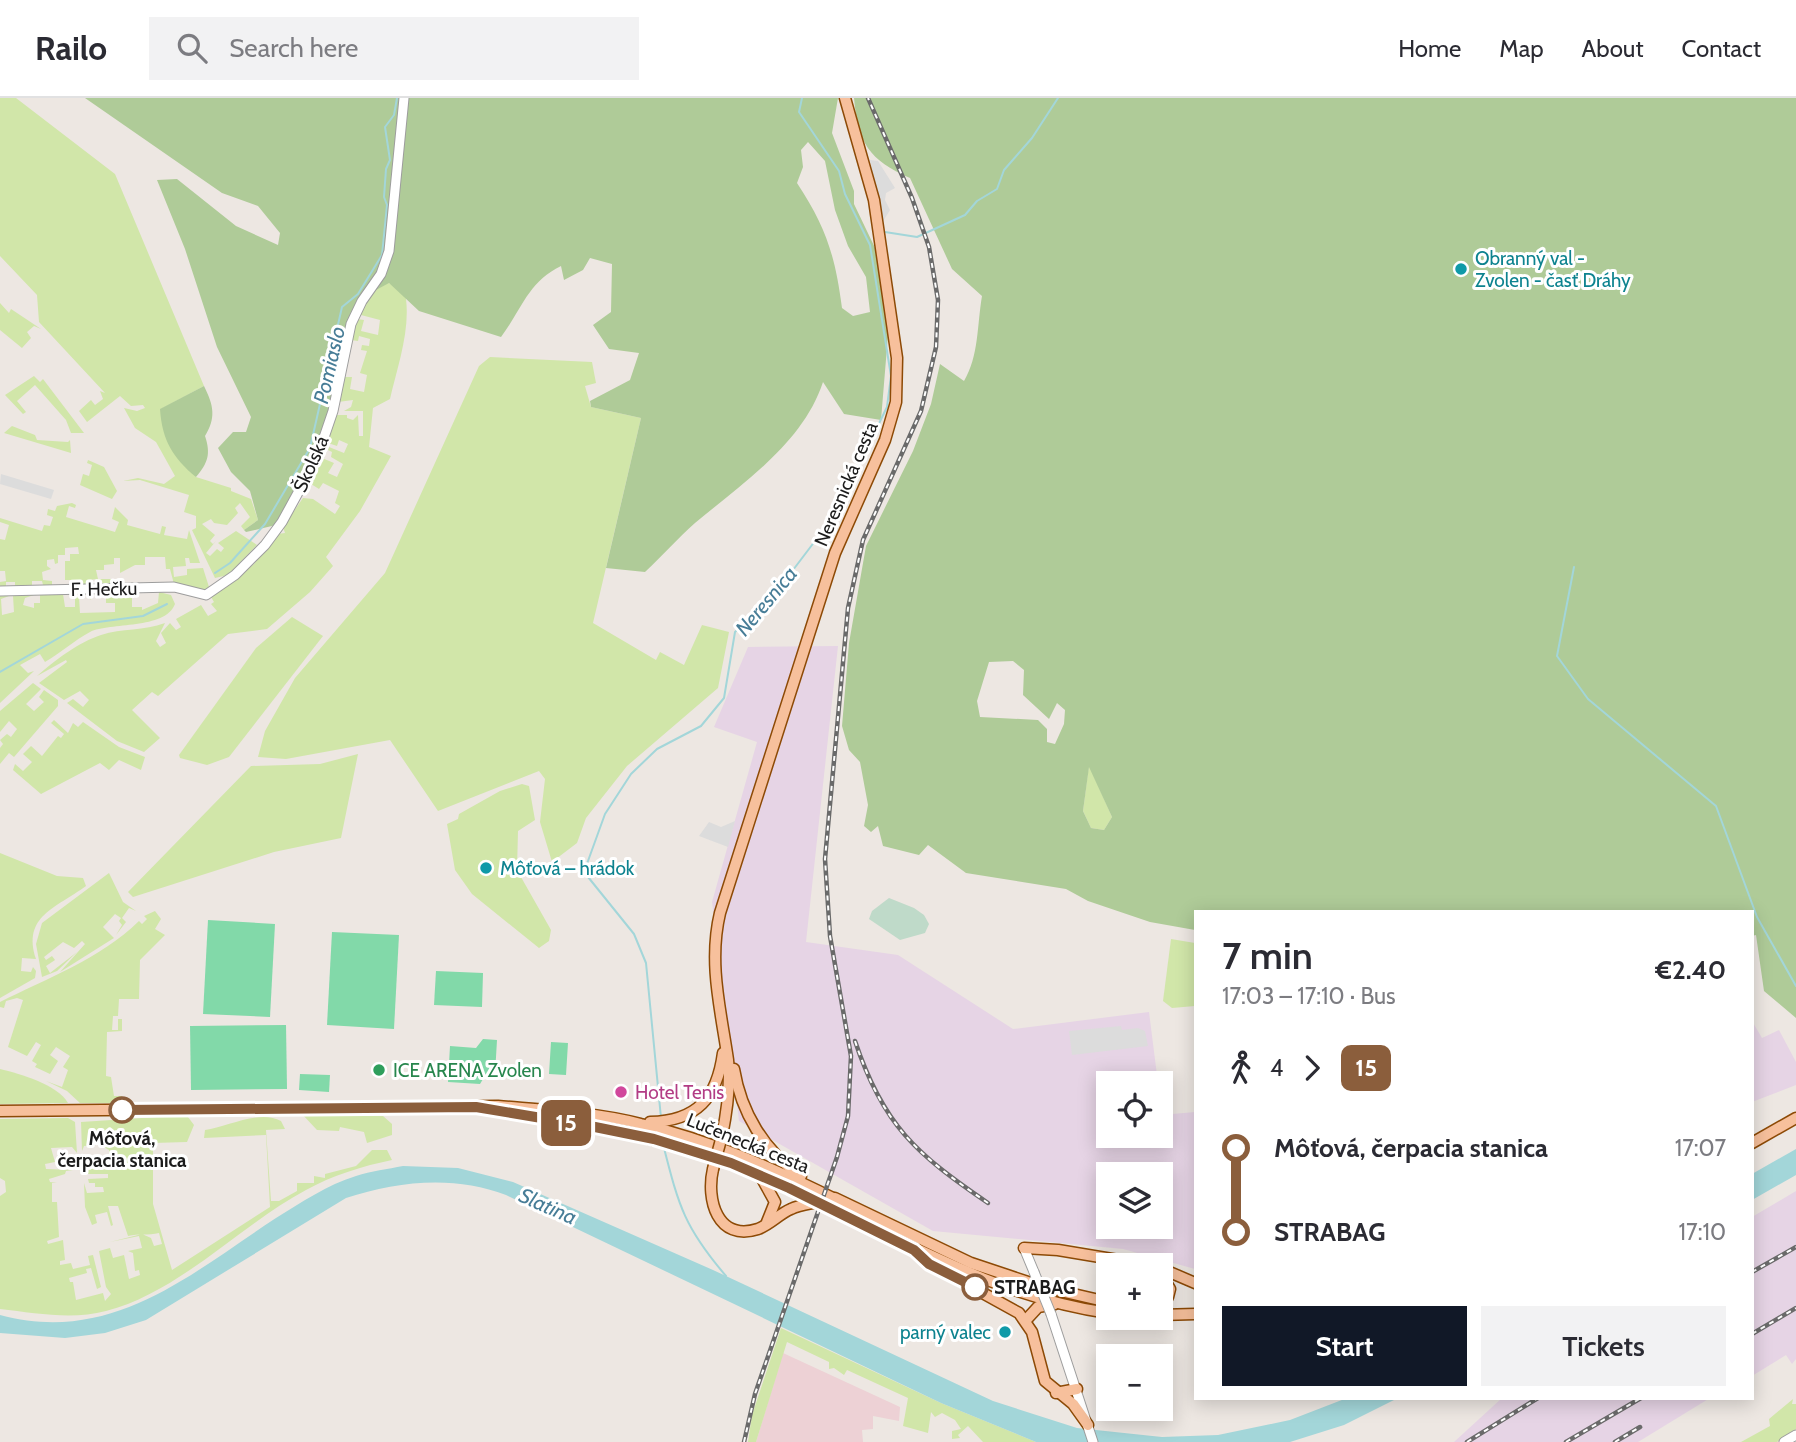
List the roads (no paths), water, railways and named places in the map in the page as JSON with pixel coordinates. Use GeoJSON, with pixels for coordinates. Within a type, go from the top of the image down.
{"type":"FeatureCollection","features":[{"type":"Feature","properties":{"kind":"main road","name":"Neresnická cesta"},"geometry":{"type":"LineString","coordinates":[[724,1039],[716,978],[715,940],[720,914],[831,566],[856,502],[885,440],[896,402],[897,358],[874,200],[845,98]]}},
{"type":"Feature","properties":{"kind":"main road"},"geometry":{"type":"LineString","coordinates":[[671,1126],[690,1114],[711,1094],[718,1079],[724,1039]]}},
{"type":"Feature","properties":{"kind":"main road"},"geometry":{"type":"LineString","coordinates":[[724,1039],[729,1089],[722,1136],[713,1169],[710,1201],[720,1218],[743,1230],[766,1225],[792,1208],[818,1202]]}},
{"type":"Feature","properties":{"kind":"main road"},"geometry":{"type":"LineString","coordinates":[[724,1039],[742,1100],[760,1135],[784,1163],[839,1201],[971,1263],[1035,1285],[1096,1299]]}},
{"type":"Feature","properties":{"kind":"main road","name":"Lučenecká cesta"},"geometry":{"type":"LineString","coordinates":[[476,1107],[674,1144],[760,1174],[914,1250]]}},
{"type":"Feature","properties":{"kind":"main road","name":"Lučenecká cesta"},"geometry":{"type":"LineString","coordinates":[[0,1111],[476,1107],[572,1111],[671,1126],[766,1166],[839,1201]]}},
{"type":"Feature","properties":{"kind":"main road"},"geometry":{"type":"LineString","coordinates":[[1754,1142],[1796,1118]]}},
{"type":"Feature","properties":{"kind":"main road"},"geometry":{"type":"LineString","coordinates":[[760,1174],[775,1202],[766,1225]]}},
{"type":"Feature","properties":{"kind":"main road"},"geometry":{"type":"LineString","coordinates":[[1024,1248],[1096,1256]]}},
{"type":"Feature","properties":{"kind":"main road"},"geometry":{"type":"LineString","coordinates":[[914,1250],[984,1279],[1065,1304],[1096,1310]]}},
{"type":"Feature","properties":{"kind":"main road"},"geometry":{"type":"LineString","coordinates":[[914,1250],[929,1264],[1012,1308],[1026,1320],[1045,1381],[1056,1393],[1073,1404],[1087,1425]]}},
{"type":"Feature","properties":{"kind":"main road"},"geometry":{"type":"LineString","coordinates":[[1173,1275],[1194,1283]]}},
{"type":"Feature","properties":{"kind":"main road"},"geometry":{"type":"LineString","coordinates":[[1026,1320],[1038,1307],[1065,1304]]}},
{"type":"Feature","properties":{"kind":"main road"},"geometry":{"type":"LineString","coordinates":[[1173,1314],[1194,1314]]}},
{"type":"Feature","properties":{"kind":"main road"},"geometry":{"type":"LineString","coordinates":[[1056,1393],[1077,1389]]}},
{"type":"Feature","properties":{"kind":"street","name":"Školská"},"geometry":{"type":"LineString","coordinates":[[206,595],[235,575],[265,545],[308,478],[328,426],[349,332],[362,301],[381,274],[389,251],[404,98]]}},
{"type":"Feature","properties":{"kind":"street","name":"F. Hečku"},"geometry":{"type":"LineString","coordinates":[[0,591],[174,587],[206,595]]}},
{"type":"Feature","properties":{"kind":"street"},"geometry":{"type":"LineString","coordinates":[[1024,1248],[1051,1314],[1093,1442]]}},
{"type":"Feature","properties":{"kind":"street"},"geometry":{"type":"LineString","coordinates":[[1784,1442],[1796,1435]]}},
{"type":"Feature","properties":{"kind":"water"},"geometry":{"type":"Polygon","coordinates":[[[1796,1149],[1796,1175],[1754,1199],[1754,1173],[1796,1149]]]}},
{"type":"Feature","properties":{"kind":"water","name":"Slatina"},"geometry":{"type":"Polygon","coordinates":[[[403,1166],[458,1168],[513,1182],[713,1270],[993,1401],[1077,1428],[1162,1437],[1218,1435],[1290,1420],[1342,1400],[1394,1400],[1344,1425],[1290,1442],[1036,1442],[941,1403],[506,1195],[467,1185],[446,1183],[406,1184],[346,1198],[146,1320],[105,1333],[65,1338],[0,1333],[0,1315],[40,1322],[78,1321],[114,1313],[147,1299],[180,1282],[305,1200],[362,1174],[403,1166]]]}},
{"type":"Feature","properties":{"kind":"waterway","name":"Pomiaslo"},"geometry":{"type":"LineString","coordinates":[[215,573],[230,563],[265,524],[310,448],[342,307],[358,294],[382,255],[387,205],[384,197],[386,169],[390,160],[385,127],[394,115],[397,98]]}},
{"type":"Feature","properties":{"kind":"waterway","name":"Neresnica"},"geometry":{"type":"LineString","coordinates":[[661,1118],[646,963],[634,934],[584,872],[605,814],[631,774],[657,749],[701,726],[724,698],[735,632],[771,599],[834,516],[887,407],[891,376],[870,245],[845,194],[839,171],[799,112],[802,98]]}},
{"type":"Feature","properties":{"kind":"waterway"},"geometry":{"type":"LineString","coordinates":[[885,232],[917,237],[965,215],[977,201],[997,189],[1004,170],[1032,138],[1058,98]]}},
{"type":"Feature","properties":{"kind":"waterway"},"geometry":{"type":"LineString","coordinates":[[1574,567],[1557,656],[1588,699],[1716,806],[1757,917],[1796,986]]}},
{"type":"Feature","properties":{"kind":"waterway","name":"Pomiaslo"},"geometry":{"type":"LineString","coordinates":[[0,672],[83,624],[143,616],[167,604]]}},
{"type":"Feature","properties":{"kind":"waterway","name":"Neresnica"},"geometry":{"type":"LineString","coordinates":[[664,1148],[685,1216],[701,1244],[726,1276]]}},
{"type":"Feature","properties":{"kind":"railway"},"geometry":{"type":"LineString","coordinates":[[744,1442],[755,1394],[837,1157],[848,1116],[851,1056],[830,936],[825,859],[848,608],[863,540],[921,411],[936,347],[938,300],[929,247],[912,198],[868,98]]}},
{"type":"Feature","properties":{"kind":"railway"},"geometry":{"type":"LineString","coordinates":[[855,1041],[877,1095],[905,1135],[941,1169],[988,1203]]}},
{"type":"Feature","properties":{"kind":"railway"},"geometry":{"type":"LineString","coordinates":[[1754,1271],[1796,1247]]}},
{"type":"Feature","properties":{"kind":"railway"},"geometry":{"type":"LineString","coordinates":[[1754,1333],[1796,1308]]}},
{"type":"Feature","properties":{"kind":"railway"},"geometry":{"type":"LineString","coordinates":[[1467,1442],[1535,1400]]}},
{"type":"Feature","properties":{"kind":"railway"},"geometry":{"type":"LineString","coordinates":[[1566,1442],[1638,1400]]}},
{"type":"Feature","properties":{"kind":"railway"},"geometry":{"type":"LineString","coordinates":[[1615,1442],[1640,1427]]}},
{"type":"Feature","properties":{"kind":"place","name":"Obranný val - Zvolen - časť Dráhy"},"geometry":{"type":"Point","coordinates":[1461,269]}},
{"type":"Feature","properties":{"kind":"place","name":"Môťová – hrádok"},"geometry":{"type":"Point","coordinates":[486,868]}},
{"type":"Feature","properties":{"kind":"place","name":"ICE ARENA Zvolen"},"geometry":{"type":"Point","coordinates":[379,1070]}},
{"type":"Feature","properties":{"kind":"place","name":"Hotel Tenis"},"geometry":{"type":"Point","coordinates":[621,1092]}},
{"type":"Feature","properties":{"kind":"place","name":"Môťová, čerpacia stanica"},"geometry":{"type":"Point","coordinates":[122,1110]}},
{"type":"Feature","properties":{"kind":"place","name":"STRABAG"},"geometry":{"type":"Point","coordinates":[975,1287]}},
{"type":"Feature","properties":{"kind":"place","name":"parný valec"},"geometry":{"type":"Point","coordinates":[1005,1332]}}]}
